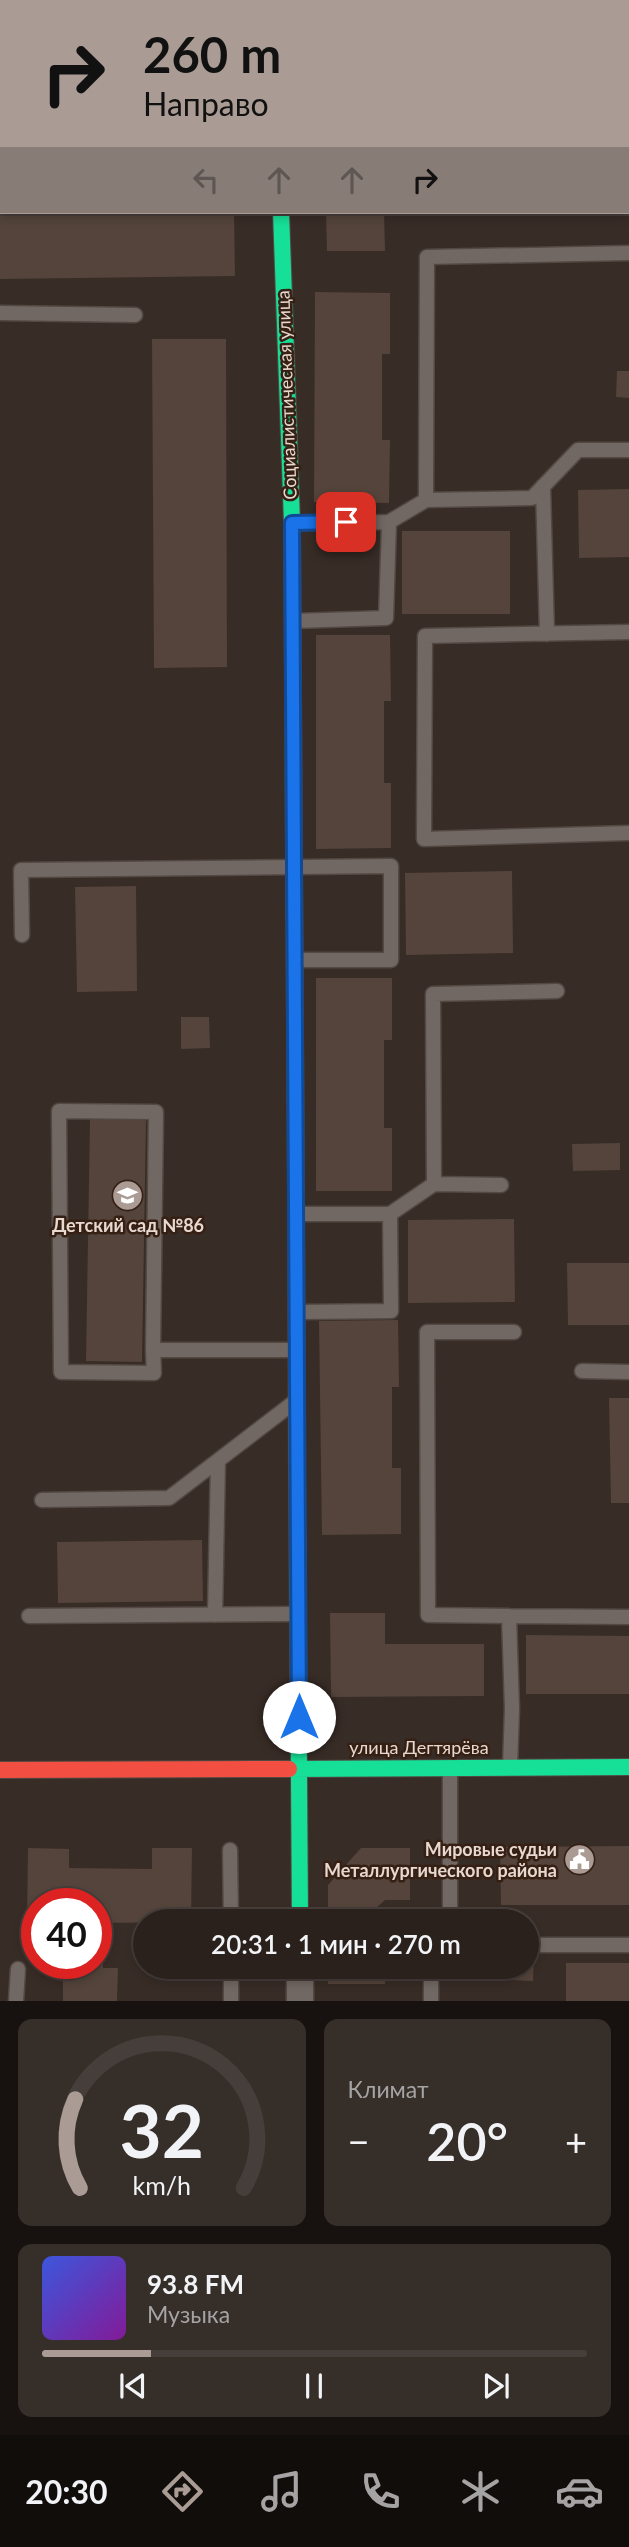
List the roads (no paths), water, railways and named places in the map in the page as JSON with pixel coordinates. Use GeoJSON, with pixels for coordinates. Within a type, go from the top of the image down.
{"type":"FeatureCollection","features":[{"type":"Feature","properties":{"kind":"street","name":"Социалистическая улица"},"geometry":{"type":"LineString","coordinates":[[281,214],[292,523],[300,1909]]}},
{"type":"Feature","properties":{"kind":"street","name":"улица Дегтярёва"},"geometry":{"type":"LineString","coordinates":[[0,1770],[629,1767]]}},
{"type":"Feature","properties":{"kind":"street"},"geometry":{"type":"LineString","coordinates":[[300,1979],[300,2001]]}},
{"type":"Feature","properties":{"kind":"lane"},"geometry":{"type":"LineString","coordinates":[[426,500],[427,257],[629,253]]}},
{"type":"Feature","properties":{"kind":"lane"},"geometry":{"type":"LineString","coordinates":[[0,313],[135,315]]}},
{"type":"Feature","properties":{"kind":"lane"},"geometry":{"type":"LineString","coordinates":[[292,523],[389,522],[426,500],[532,498],[578,450],[629,450]]}},
{"type":"Feature","properties":{"kind":"lane"},"geometry":{"type":"LineString","coordinates":[[543,486],[547,634]]}},
{"type":"Feature","properties":{"kind":"lane"},"geometry":{"type":"LineString","coordinates":[[292,622],[386,618],[389,522]]}},
{"type":"Feature","properties":{"kind":"lane"},"geometry":{"type":"LineString","coordinates":[[629,632],[425,636],[424,839],[629,833]]}},
{"type":"Feature","properties":{"kind":"lane"},"geometry":{"type":"LineString","coordinates":[[22,935],[21,870],[390,866],[391,960],[294,960]]}},
{"type":"Feature","properties":{"kind":"lane"},"geometry":{"type":"LineString","coordinates":[[434,1184],[433,994],[557,991]]}},
{"type":"Feature","properties":{"kind":"lane"},"geometry":{"type":"LineString","coordinates":[[59,1111],[156,1112],[153,1350],[153,1373],[61,1372],[59,1111]]}},
{"type":"Feature","properties":{"kind":"lane"},"geometry":{"type":"LineString","coordinates":[[296,1214],[390,1214],[434,1184],[501,1185]]}},
{"type":"Feature","properties":{"kind":"lane"},"geometry":{"type":"LineString","coordinates":[[296,1312],[391,1311],[390,1214]]}},
{"type":"Feature","properties":{"kind":"lane"},"geometry":{"type":"LineString","coordinates":[[514,1332],[427,1332],[428,1615],[629,1617]]}},
{"type":"Feature","properties":{"kind":"lane"},"geometry":{"type":"LineString","coordinates":[[153,1350],[296,1350]]}},
{"type":"Feature","properties":{"kind":"lane"},"geometry":{"type":"LineString","coordinates":[[582,1371],[629,1372]]}},
{"type":"Feature","properties":{"kind":"lane"},"geometry":{"type":"LineString","coordinates":[[42,1500],[169,1498],[297,1400]]}},
{"type":"Feature","properties":{"kind":"lane"},"geometry":{"type":"LineString","coordinates":[[215,1615],[218,1461]]}},
{"type":"Feature","properties":{"kind":"lane"},"geometry":{"type":"LineString","coordinates":[[29,1616],[298,1614]]}},
{"type":"Feature","properties":{"kind":"lane"},"geometry":{"type":"LineString","coordinates":[[509,1616],[512,1709],[510,1767]]}},
{"type":"Feature","properties":{"kind":"lane"},"geometry":{"type":"LineString","coordinates":[[450,1767],[450,1909]]}},
{"type":"Feature","properties":{"kind":"lane"},"geometry":{"type":"LineString","coordinates":[[230,1850],[231,1909]]}},
{"type":"Feature","properties":{"kind":"lane"},"geometry":{"type":"LineString","coordinates":[[539,1945],[629,1945]]}},
{"type":"Feature","properties":{"kind":"lane"},"geometry":{"type":"LineString","coordinates":[[16,2001],[18,1969]]}},
{"type":"Feature","properties":{"kind":"lane"},"geometry":{"type":"LineString","coordinates":[[231,1979],[231,2001]]}},
{"type":"Feature","properties":{"kind":"lane"},"geometry":{"type":"LineString","coordinates":[[431,1979],[431,2001]]}},
{"type":"Feature","properties":{"kind":"place","name":"Детский сад №86"},"geometry":{"type":"Point","coordinates":[128,1196]}},
{"type":"Feature","properties":{"kind":"place","name":"Мировые судьи Металлургического района"},"geometry":{"type":"Point","coordinates":[580,1860]}}]}
